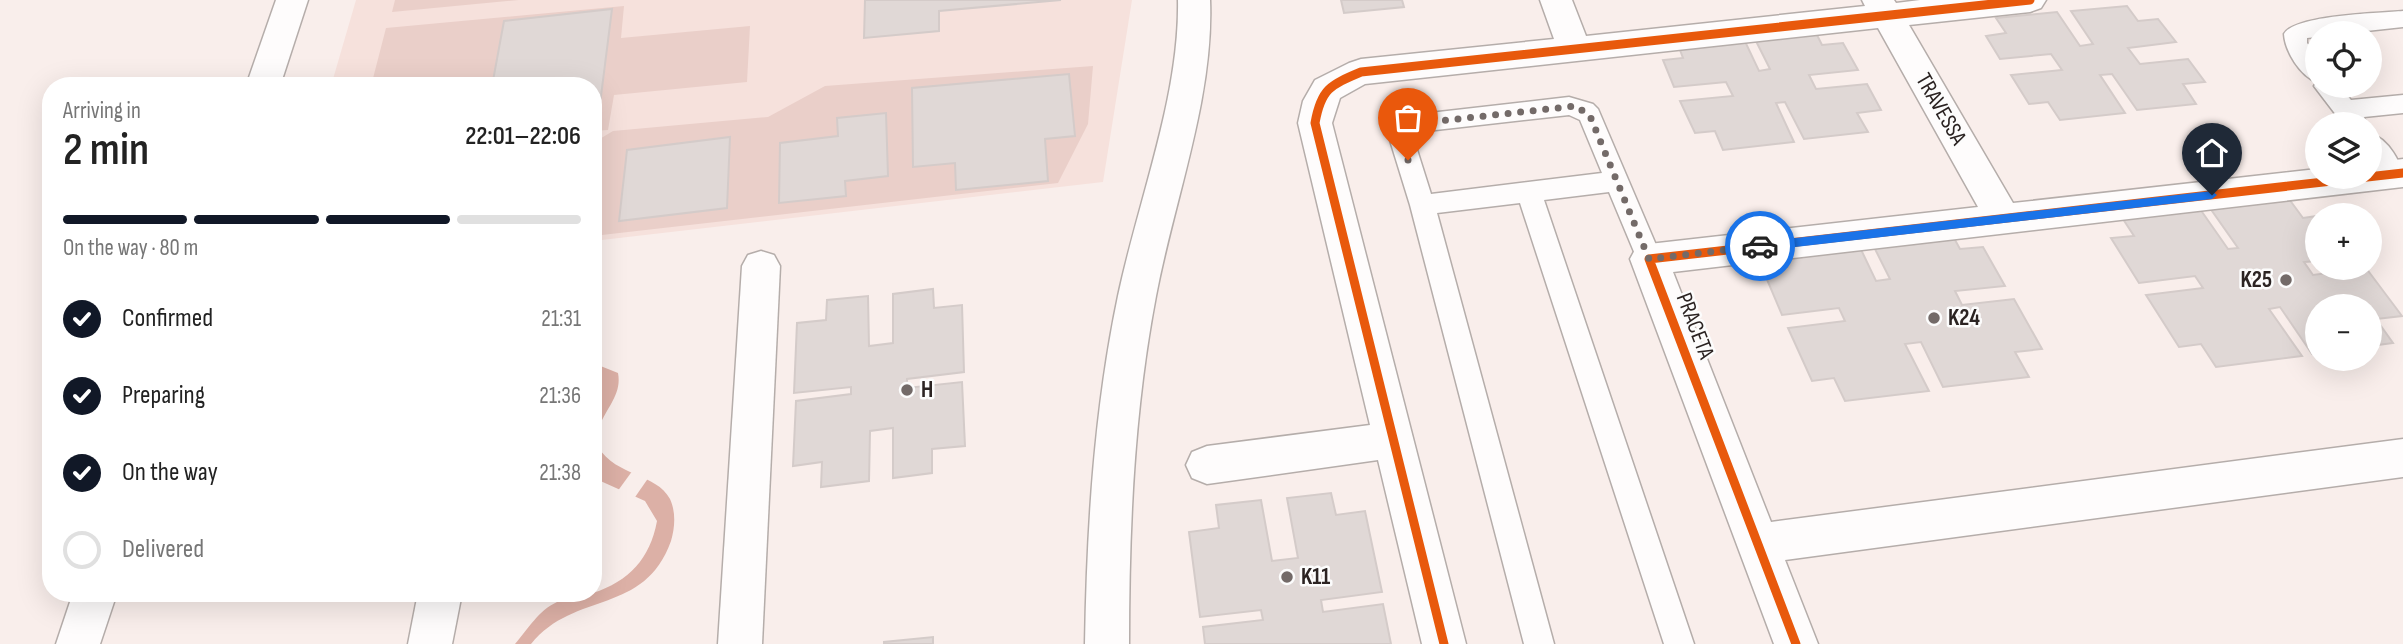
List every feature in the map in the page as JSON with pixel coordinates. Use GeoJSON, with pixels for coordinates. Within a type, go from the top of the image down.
{"type":"FeatureCollection","features":[{"type":"Feature","properties":{"kind":"street"},"geometry":{"type":"LineString","coordinates":[[266,77],[292,0]]}},
{"type":"Feature","properties":{"kind":"street"},"geometry":{"type":"LineString","coordinates":[[1107,644],[1107,554],[1112,460],[1121,372],[1192,61],[1195,36],[1194,0]]}},
{"type":"Feature","properties":{"kind":"street"},"geometry":{"type":"LineString","coordinates":[[1556,0],[1574,49]]}},
{"type":"Feature","properties":{"kind":"street"},"geometry":{"type":"LineString","coordinates":[[1444,644],[1315,123],[1319,97],[1332,84],[1361,72],[1574,49],[1882,7],[2030,0]]}},
{"type":"Feature","properties":{"kind":"street","name":"TRAVESSA"},"geometry":{"type":"LineString","coordinates":[[1882,7],[2003,218]]}},
{"type":"Feature","properties":{"kind":"street"},"geometry":{"type":"LineString","coordinates":[[1649,259],[2399,174]]}},
{"type":"Feature","properties":{"kind":"street","name":"PRACETA"},"geometry":{"type":"LineString","coordinates":[[1649,259],[1796,644]]}},
{"type":"Feature","properties":{"kind":"street"},"geometry":{"type":"LineString","coordinates":[[740,644],[761,266]]}},
{"type":"Feature","properties":{"kind":"street"},"geometry":{"type":"LineString","coordinates":[[1207,465],[1394,440]]}},
{"type":"Feature","properties":{"kind":"street"},"geometry":{"type":"LineString","coordinates":[[1758,544],[2403,458]]}},
{"type":"Feature","properties":{"kind":"street"},"geometry":{"type":"LineString","coordinates":[[78,644],[92,602]]}},
{"type":"Feature","properties":{"kind":"street"},"geometry":{"type":"LineString","coordinates":[[430,644],[438,602]]}},
{"type":"Feature","properties":{"kind":"lane"},"geometry":{"type":"LineString","coordinates":[[2382,21],[2403,19]]}},
{"type":"Feature","properties":{"kind":"lane"},"geometry":{"type":"LineString","coordinates":[[2305,30],[2295,34],[2296,45],[2305,57]]}},
{"type":"Feature","properties":{"kind":"lane"},"geometry":{"type":"LineString","coordinates":[[2336,98],[2347,112]]}},
{"type":"Feature","properties":{"kind":"lane"},"geometry":{"type":"LineString","coordinates":[[2371,112],[2403,104]]}},
{"type":"Feature","properties":{"kind":"lane"},"geometry":{"type":"LineString","coordinates":[[1539,644],[1422,205],[1401,137],[1402,132],[1412,124],[1576,106],[1590,116],[1649,259]]}},
{"type":"Feature","properties":{"kind":"lane"},"geometry":{"type":"LineString","coordinates":[[2382,155],[2399,174]]}},
{"type":"Feature","properties":{"kind":"lane"},"geometry":{"type":"LineString","coordinates":[[1422,205],[1618,181]]}},
{"type":"Feature","properties":{"kind":"lane"},"geometry":{"type":"LineString","coordinates":[[1529,193],[1679,644]]}},
{"type":"Feature","properties":{"kind":"shaded area"},"geometry":{"type":"Polygon","coordinates":[[[356,0],[1132,0],[1103,182],[602,240],[602,77],[334,77],[356,0]]]}},
{"type":"Feature","properties":{"kind":"shaded area"},"geometry":{"type":"Polygon","coordinates":[[[395,0],[519,0],[392,12],[395,0]]]}},
{"type":"Feature","properties":{"kind":"shaded area"},"geometry":{"type":"Polygon","coordinates":[[[624,6],[621,38],[750,26],[747,82],[614,95],[608,130],[602,130],[602,77],[373,77],[386,28],[624,6]]]}},
{"type":"Feature","properties":{"kind":"shaded area"},"geometry":{"type":"Polygon","coordinates":[[[1093,66],[1088,124],[1058,183],[602,235],[602,138],[613,131],[768,117],[825,86],[1093,66]]]}},
{"type":"Feature","properties":{"kind":"shaded area"},"geometry":{"type":"Polygon","coordinates":[[[602,367],[618,373],[616,394],[602,421],[602,367]]]}},
{"type":"Feature","properties":{"kind":"shaded area"},"geometry":{"type":"Polygon","coordinates":[[[602,452],[615,464],[656,484],[664,491],[673,509],[674,525],[671,541],[659,565],[644,581],[602,602],[602,590],[636,567],[649,547],[657,521],[645,501],[602,482],[602,452]]]}},
{"type":"Feature","properties":{"kind":"shaded area"},"geometry":{"type":"Polygon","coordinates":[[[557,602],[602,602],[549,627],[531,644],[515,644],[534,620],[557,602]]]}},
{"type":"Feature","properties":{"kind":"pier"},"geometry":{"type":"Polygon","coordinates":[[[633,470],[649,477],[633,500],[617,492],[633,470]]]}},
{"type":"Feature","properties":{"kind":"building"},"geometry":{"type":"Polygon","coordinates":[[[865,0],[1061,0],[939,11],[939,31],[864,38],[865,0]]]}},
{"type":"Feature","properties":{"kind":"building"},"geometry":{"type":"Polygon","coordinates":[[[1341,0],[1402,0],[1404,7],[1344,13],[1341,0]]]}},
{"type":"Feature","properties":{"kind":"building"},"geometry":{"type":"Polygon","coordinates":[[[2127,6],[2138,21],[2158,19],[2176,42],[2128,48],[2140,64],[2188,59],[2205,82],[2183,84],[2196,104],[2137,110],[2112,74],[2100,75],[2125,113],[2060,120],[2048,102],[2029,104],[2011,75],[2062,70],[2051,54],[2000,59],[1986,36],[2006,33],[1996,18],[2057,12],[2080,46],[2093,44],[2071,11],[2127,6]]]}},
{"type":"Feature","properties":{"kind":"building"},"geometry":{"type":"Polygon","coordinates":[[[612,9],[602,88],[602,77],[494,77],[504,21],[612,9]]]}},
{"type":"Feature","properties":{"kind":"building"},"geometry":{"type":"Polygon","coordinates":[[[1814,29],[1822,45],[1843,43],[1858,70],[1809,75],[1816,89],[1867,84],[1881,110],[1857,113],[1868,132],[1804,139],[1785,102],[1776,103],[1794,142],[1723,150],[1715,131],[1695,133],[1680,101],[1733,96],[1726,82],[1674,87],[1663,60],[1683,58],[1677,42],[1742,35],[1759,71],[1770,69],[1753,35],[1814,29]]]}},
{"type":"Feature","properties":{"kind":"building"},"geometry":{"type":"Polygon","coordinates":[[[1069,74],[1075,136],[1045,139],[1048,181],[956,190],[955,163],[913,167],[912,88],[1069,74]]]}},
{"type":"Feature","properties":{"kind":"building"},"geometry":{"type":"Polygon","coordinates":[[[886,113],[888,176],[845,181],[846,196],[779,203],[780,143],[838,136],[837,118],[886,113]]]}},
{"type":"Feature","properties":{"kind":"building"},"geometry":{"type":"Polygon","coordinates":[[[730,137],[727,208],[619,221],[627,150],[730,137]]]}},
{"type":"Feature","properties":{"kind":"building","name":"K25"},"geometry":{"type":"Polygon","coordinates":[[[2289,199],[2305,218],[2305,280],[2375,280],[2402,316],[2382,318],[2382,294],[2305,294],[2305,344],[2280,307],[2269,309],[2302,356],[2216,367],[2201,344],[2179,347],[2146,295],[2203,288],[2195,276],[2139,283],[2111,238],[2134,236],[2123,219],[2200,209],[2228,249],[2238,248],[2210,208],[2289,199]]]}},
{"type":"Feature","properties":{"kind":"building","name":"K24"},"geometry":{"type":"Polygon","coordinates":[[[1949,229],[1960,249],[1983,247],[2005,286],[1955,291],[1962,305],[2014,299],[2042,349],[2015,352],[2029,377],[1943,387],[1921,342],[1905,344],[1929,391],[1845,401],[1834,378],[1812,381],[1788,328],[1845,321],[1839,308],[1782,315],[1763,270],[1787,267],[1777,247],[1856,239],[1876,281],[1890,279],[1870,239],[1949,229]]]}},
{"type":"Feature","properties":{"kind":"building","name":"H"},"geometry":{"type":"Polygon","coordinates":[[[933,289],[934,308],[962,305],[964,372],[907,379],[907,388],[962,382],[965,446],[932,449],[932,473],[893,478],[893,428],[870,431],[869,481],[821,487],[822,462],[793,466],[796,401],[851,394],[851,387],[794,393],[797,323],[826,320],[827,300],[868,296],[869,346],[893,343],[893,294],[933,289]]]}},
{"type":"Feature","properties":{"kind":"building","name":"K25"},"geometry":{"type":"Polygon","coordinates":[[[2382,327],[2393,343],[2382,344],[2382,327]]]}},
{"type":"Feature","properties":{"kind":"building","name":"K11"},"geometry":{"type":"Polygon","coordinates":[[[1331,493],[1336,515],[1365,511],[1382,592],[1321,600],[1323,612],[1383,604],[1391,644],[1205,644],[1203,627],[1263,620],[1261,610],[1200,617],[1189,532],[1219,528],[1216,505],[1261,500],[1272,561],[1298,558],[1287,498],[1331,493]]]}},
{"type":"Feature","properties":{"kind":"building"},"geometry":{"type":"Polygon","coordinates":[[[933,637],[933,644],[884,644],[884,642],[933,637]]]}},
{"type":"Feature","properties":{"kind":"cycle path"},"geometry":{"type":"LineString","coordinates":[[1444,644],[1315,123],[1323,94],[1333,85],[1361,72],[2030,0]]}},
{"type":"Feature","properties":{"kind":"cycle path"},"geometry":{"type":"LineString","coordinates":[[1796,644],[1649,259],[2403,173]]}},
{"type":"Feature","properties":{"kind":"way so far"},"geometry":{"type":"LineString","coordinates":[[1408,160],[1401,137],[1406,127],[1412,124],[1576,106],[1590,116],[1649,259],[1760,246]]}},
{"type":"Feature","properties":{"kind":"place","name":"K25"},"geometry":{"type":"Point","coordinates":[2286,280]}},
{"type":"Feature","properties":{"kind":"place","name":"K24"},"geometry":{"type":"Point","coordinates":[1934,318]}},
{"type":"Feature","properties":{"kind":"place","name":"H"},"geometry":{"type":"Point","coordinates":[907,390]}},
{"type":"Feature","properties":{"kind":"place","name":"K11"},"geometry":{"type":"Point","coordinates":[1287,577]}},
{"type":"Feature","properties":{"kind":"route"},"geometry":{"type":"LineString","coordinates":[[1760,246],[2212,195]]}}]}
